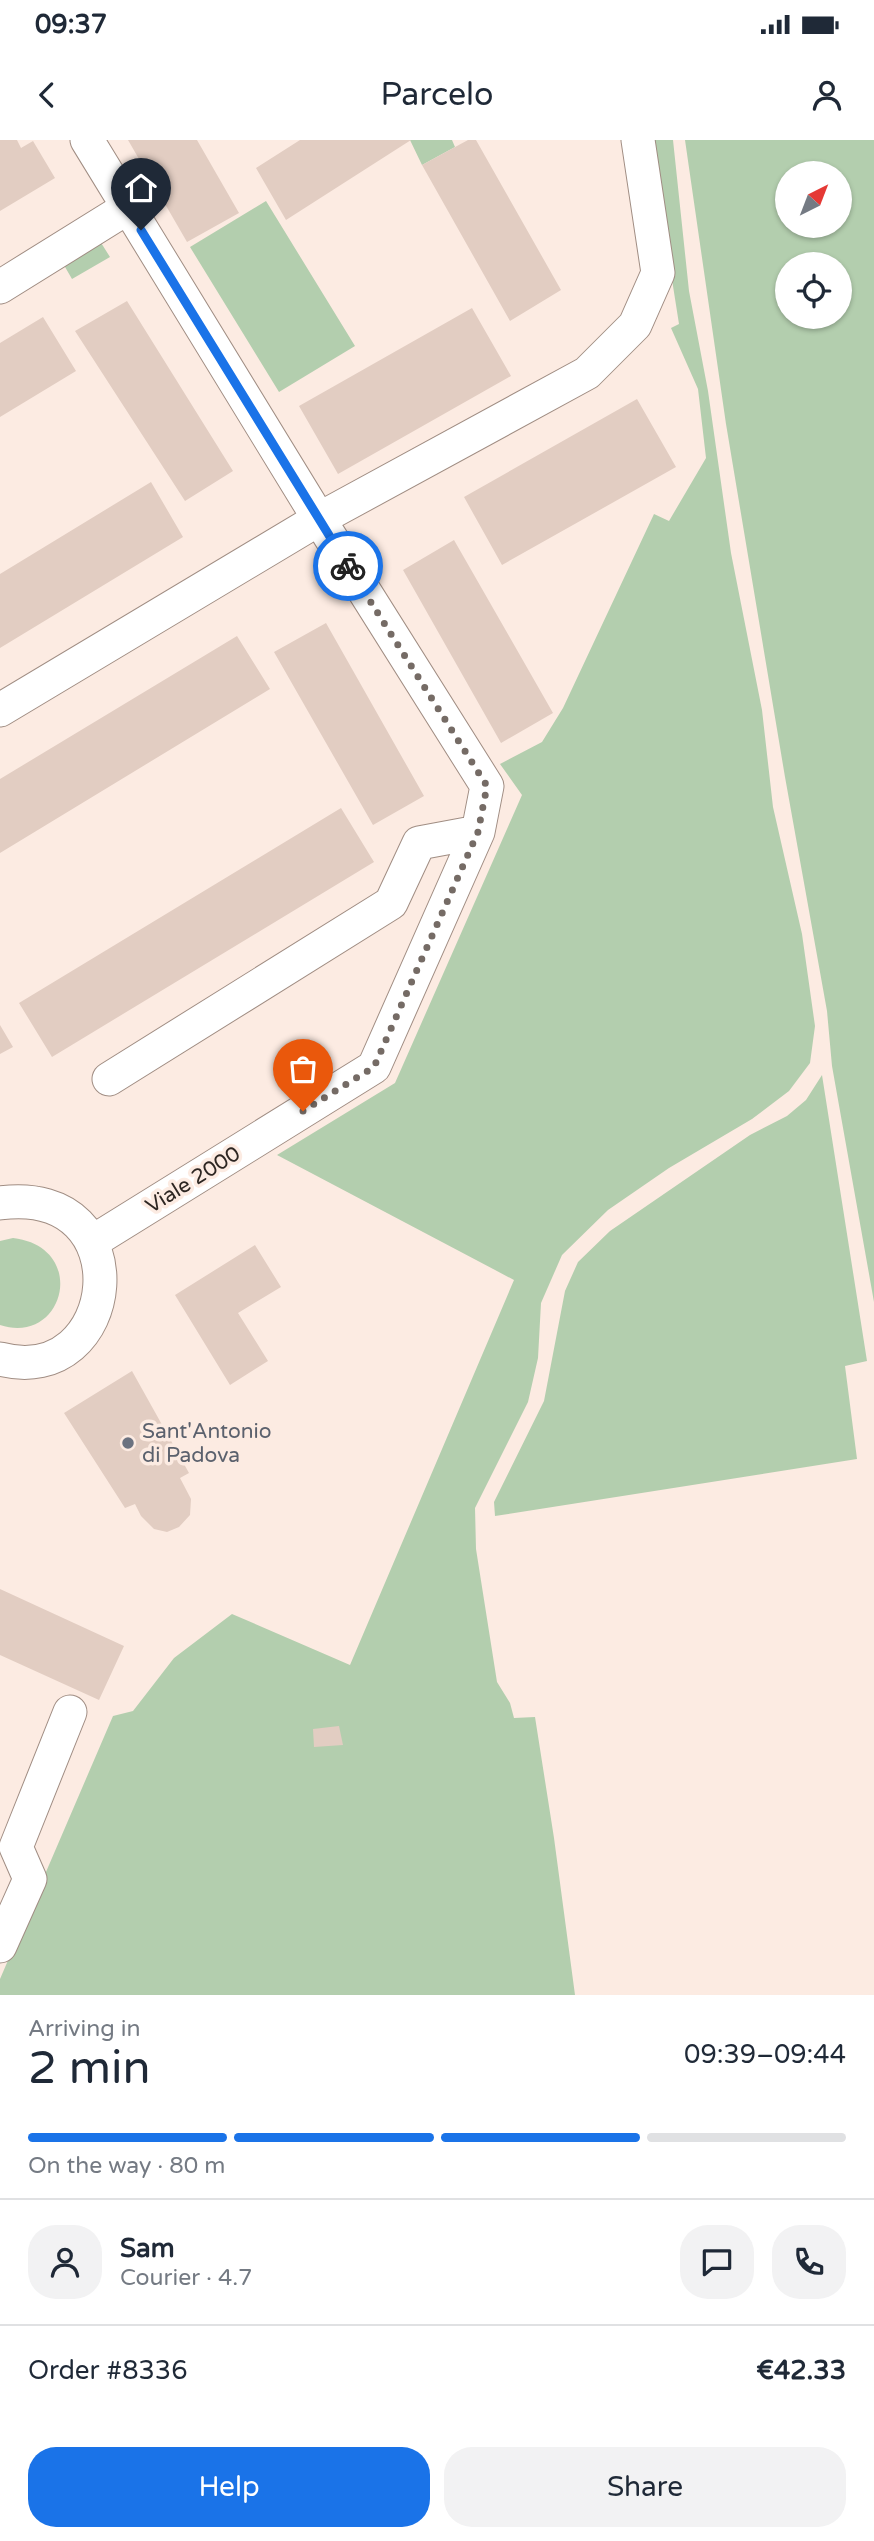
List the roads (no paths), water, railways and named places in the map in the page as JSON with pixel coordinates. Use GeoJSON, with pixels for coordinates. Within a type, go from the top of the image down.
{"type":"FeatureCollection","features":[{"type":"Feature","properties":{"kind":"street","name":"Viale 2000"},"geometry":{"type":"LineString","coordinates":[[87,140],[319,519],[487,786],[478,832],[374,1067],[92,1242]]}},
{"type":"Feature","properties":{"kind":"street"},"geometry":{"type":"LineString","coordinates":[[0,710],[319,519],[587,373],[635,325],[657,273],[638,140]]}},
{"type":"Feature","properties":{"kind":"street"},"geometry":{"type":"LineString","coordinates":[[0,287],[127,208]]}},
{"type":"Feature","properties":{"kind":"street"},"geometry":{"type":"LineString","coordinates":[[109,1079],[391,903],[419,842],[478,832]]}},
{"type":"Feature","properties":{"kind":"street"},"geometry":{"type":"LineString","coordinates":[[391,903],[446,905]]}},
{"type":"Feature","properties":{"kind":"street"},"geometry":{"type":"LineString","coordinates":[[0,1203],[22,1200],[43,1203],[63,1212],[80,1225],[92,1242],[102,1280],[99,1303],[90,1323],[75,1341],[57,1354],[35,1361],[12,1362],[0,1359]]}},
{"type":"Feature","properties":{"kind":"street"},"geometry":{"type":"LineString","coordinates":[[0,1946],[30,1879],[16,1847],[70,1712]]}},
{"type":"Feature","properties":{"kind":"place","name":"Sant'Antonio di Padova"},"geometry":{"type":"Point","coordinates":[128,1443]}}]}
